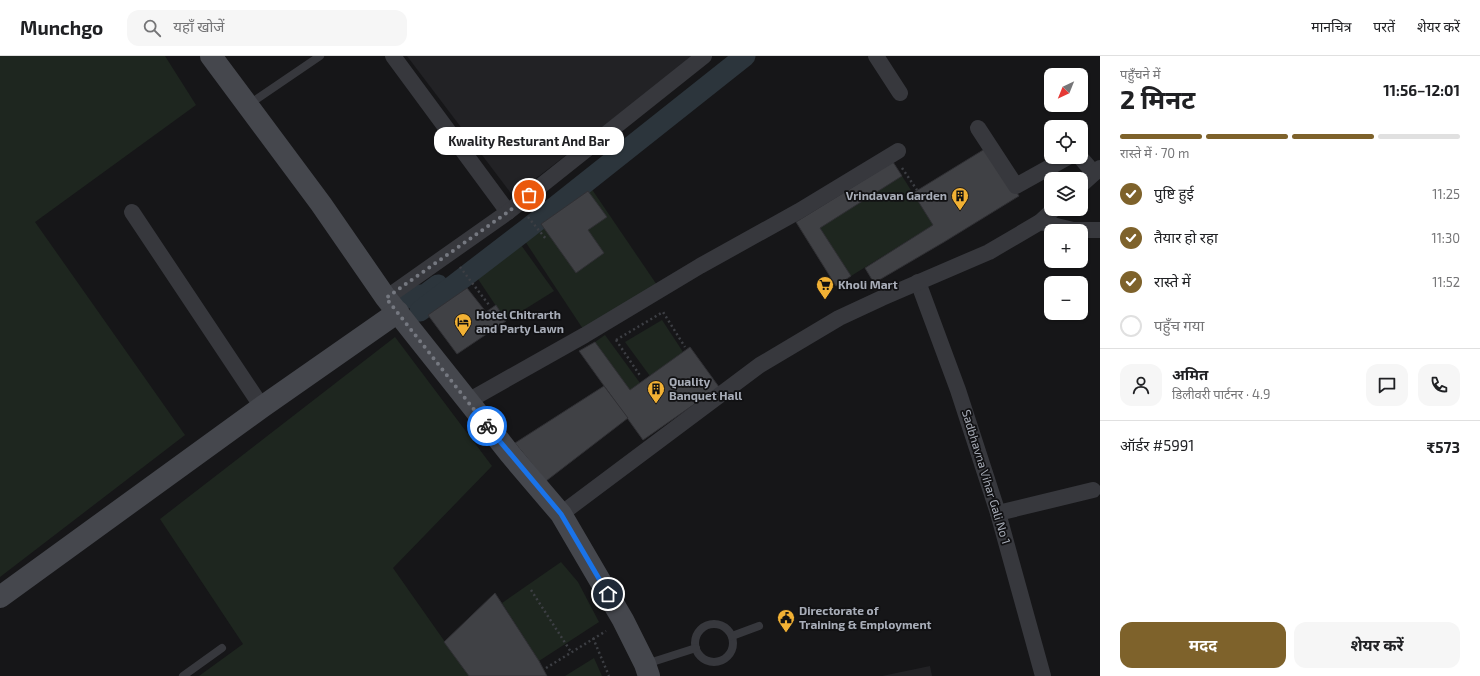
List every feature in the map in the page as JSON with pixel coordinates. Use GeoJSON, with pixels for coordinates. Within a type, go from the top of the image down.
{"type":"FeatureCollection","features":[{"type":"Feature","properties":{"kind":"main road"},"geometry":{"type":"LineString","coordinates":[[211,56],[321,204],[392,305],[510,454],[561,514],[623,620],[647,670]]}},
{"type":"Feature","properties":{"kind":"main road"},"geometry":{"type":"LineString","coordinates":[[0,597],[262,407],[392,305]]}},
{"type":"Feature","properties":{"kind":"street"},"geometry":{"type":"LineString","coordinates":[[393,56],[508,212]]}},
{"type":"Feature","properties":{"kind":"street"},"geometry":{"type":"LineString","coordinates":[[392,305],[704,56]]}},
{"type":"Feature","properties":{"kind":"street"},"geometry":{"type":"LineString","coordinates":[[876,56],[900,93]]}},
{"type":"Feature","properties":{"kind":"street"},"geometry":{"type":"LineString","coordinates":[[978,128],[1016,186],[1055,164]]}},
{"type":"Feature","properties":{"kind":"street"},"geometry":{"type":"LineString","coordinates":[[468,401],[604,324],[700,266],[799,211],[896,153]]}},
{"type":"Feature","properties":{"kind":"street"},"geometry":{"type":"LineString","coordinates":[[1088,164],[1097,171],[1088,179]]}},
{"type":"Feature","properties":{"kind":"street"},"geometry":{"type":"LineString","coordinates":[[132,212],[262,407]]}},
{"type":"Feature","properties":{"kind":"street"},"geometry":{"type":"LineString","coordinates":[[561,514],[760,365],[839,318],[989,252],[1040,222],[1046,216]]}},
{"type":"Feature","properties":{"kind":"street"},"geometry":{"type":"LineString","coordinates":[[1040,222],[1073,230],[1100,230]]}},
{"type":"Feature","properties":{"kind":"street","name":"Sadbhavna Vihar Gali No 1"},"geometry":{"type":"LineString","coordinates":[[918,282],[958,390],[998,513],[1043,676]]}},
{"type":"Feature","properties":{"kind":"street"},"geometry":{"type":"LineString","coordinates":[[998,513],[1093,490]]}},
{"type":"Feature","properties":{"kind":"lane"},"geometry":{"type":"LineString","coordinates":[[248,105],[320,56]]}},
{"type":"Feature","properties":{"kind":"lane"},"geometry":{"type":"LineString","coordinates":[[712,624],[724,626],[729,630],[732,636],[733,648],[726,658],[720,661],[714,662],[702,658],[696,648],[697,635],[700,630],[712,624]]}},
{"type":"Feature","properties":{"kind":"lane"},"geometry":{"type":"LineString","coordinates":[[732,636],[759,626]]}},
{"type":"Feature","properties":{"kind":"lane"},"geometry":{"type":"LineString","coordinates":[[183,676],[222,648]]}},
{"type":"Feature","properties":{"kind":"lane"},"geometry":{"type":"LineString","coordinates":[[647,670],[696,648]]}},
{"type":"Feature","properties":{"kind":"path"},"geometry":{"type":"LineString","coordinates":[[896,153],[917,190]]}},
{"type":"Feature","properties":{"kind":"path"},"geometry":{"type":"LineString","coordinates":[[537,228],[546,239]]}},
{"type":"Feature","properties":{"kind":"path"},"geometry":{"type":"LineString","coordinates":[[456,262],[489,305]]}},
{"type":"Feature","properties":{"kind":"path"},"geometry":{"type":"LineString","coordinates":[[616,340],[663,312],[685,347]]}},
{"type":"Feature","properties":{"kind":"path"},"geometry":{"type":"LineString","coordinates":[[604,324],[641,377]]}},
{"type":"Feature","properties":{"kind":"path"},"geometry":{"type":"LineString","coordinates":[[531,590],[571,652]]}},
{"type":"Feature","properties":{"kind":"path"},"geometry":{"type":"LineString","coordinates":[[546,668],[623,620]]}},
{"type":"Feature","properties":{"kind":"path"},"geometry":{"type":"LineString","coordinates":[[593,638],[609,676]]}},
{"type":"Feature","properties":{"kind":"shaded area"},"geometry":{"type":"Polygon","coordinates":[[[0,56],[165,56],[196,105],[35,222],[185,435],[0,577],[0,56]]]}},
{"type":"Feature","properties":{"kind":"shaded area"},"geometry":{"type":"Polygon","coordinates":[[[407,56],[695,56],[513,196],[407,56]]]}},
{"type":"Feature","properties":{"kind":"shaded area"},"geometry":{"type":"Polygon","coordinates":[[[902,176],[933,225],[851,276],[820,228],[902,176]]]}},
{"type":"Feature","properties":{"kind":"shaded area"},"geometry":{"type":"Polygon","coordinates":[[[591,188],[657,285],[583,329],[523,238],[591,188]]]}},
{"type":"Feature","properties":{"kind":"shaded area"},"geometry":{"type":"Polygon","coordinates":[[[521,245],[554,291],[506,321],[476,276],[521,245]]]}},
{"type":"Feature","properties":{"kind":"shaded area"},"geometry":{"type":"Polygon","coordinates":[[[662,320],[683,352],[650,376],[625,342],[662,320]]]}},
{"type":"Feature","properties":{"kind":"shaded area"},"geometry":{"type":"Polygon","coordinates":[[[605,335],[640,383],[630,390],[595,342],[605,335]]]}},
{"type":"Feature","properties":{"kind":"shaded area"},"geometry":{"type":"Polygon","coordinates":[[[395,337],[492,466],[393,568],[469,676],[199,676],[243,644],[160,519],[395,337]]]}},
{"type":"Feature","properties":{"kind":"shaded area"},"geometry":{"type":"Polygon","coordinates":[[[561,562],[578,582],[599,622],[539,661],[502,603],[561,562]]]}},
{"type":"Feature","properties":{"kind":"shaded area"},"geometry":{"type":"Polygon","coordinates":[[[594,658],[602,676],[565,676],[594,658]]]}},
{"type":"Feature","properties":{"kind":"shaded area"},"geometry":{"type":"Polygon","coordinates":[[[930,666],[932,676],[882,676],[930,666]]]}},
{"type":"Feature","properties":{"kind":"building","name":"Vrindavan Garden"},"geometry":{"type":"Polygon","coordinates":[[[988,147],[1019,196],[874,283],[865,268],[933,225],[913,193],[988,147]]]}},
{"type":"Feature","properties":{"kind":"building"},"geometry":{"type":"Polygon","coordinates":[[[893,162],[902,176],[820,228],[851,276],[836,286],[796,222],[893,162]]]}},
{"type":"Feature","properties":{"kind":"building"},"geometry":{"type":"Polygon","coordinates":[[[588,191],[607,217],[588,230],[604,253],[576,273],[541,224],[588,191]]]}},
{"type":"Feature","properties":{"kind":"building","name":"Hotel Chitrarth and Party Lawn"},"geometry":{"type":"Polygon","coordinates":[[[467,288],[486,312],[496,305],[506,321],[457,354],[428,315],[467,288]]]}},
{"type":"Feature","properties":{"kind":"building","name":"Quality Banquet Hall"},"geometry":{"type":"Polygon","coordinates":[[[595,342],[630,390],[690,347],[719,387],[643,440],[579,351],[595,342]]]}},
{"type":"Feature","properties":{"kind":"building"},"geometry":{"type":"Polygon","coordinates":[[[604,386],[628,418],[546,481],[515,443],[604,386]]]}},
{"type":"Feature","properties":{"kind":"building"},"geometry":{"type":"Polygon","coordinates":[[[495,593],[547,676],[469,676],[444,642],[495,593]]]}},
{"type":"Feature","properties":{"kind":"waterway"},"geometry":{"type":"LineString","coordinates":[[420,311],[527,229],[745,56]]}},
{"type":"Feature","properties":{"kind":"waterway"},"geometry":{"type":"LineString","coordinates":[[408,298],[426,294],[438,285]]}},
{"type":"Feature","properties":{"kind":"way so far"},"geometry":{"type":"LineString","coordinates":[[487,426],[386,298],[508,212],[529,195]]}},
{"type":"Feature","properties":{"kind":"place","name":"Kwality Resturant And Bar"},"geometry":{"type":"Point","coordinates":[529,195]}},
{"type":"Feature","properties":{"kind":"place","name":"Vrindavan Garden"},"geometry":{"type":"Point","coordinates":[960,211]}},
{"type":"Feature","properties":{"kind":"place","name":"Kholi Mart"},"geometry":{"type":"Point","coordinates":[825,300]}},
{"type":"Feature","properties":{"kind":"place","name":"Hotel Chitrarth and Party Lawn"},"geometry":{"type":"Point","coordinates":[463,337]}},
{"type":"Feature","properties":{"kind":"place","name":"Quality Banquet Hall"},"geometry":{"type":"Point","coordinates":[656,404]}},
{"type":"Feature","properties":{"kind":"place","name":"Directorate of Training & Employment"},"geometry":{"type":"Point","coordinates":[786,633]}},
{"type":"Feature","properties":{"kind":"route"},"geometry":{"type":"LineString","coordinates":[[487,426],[561,514],[608,594]]}}]}
